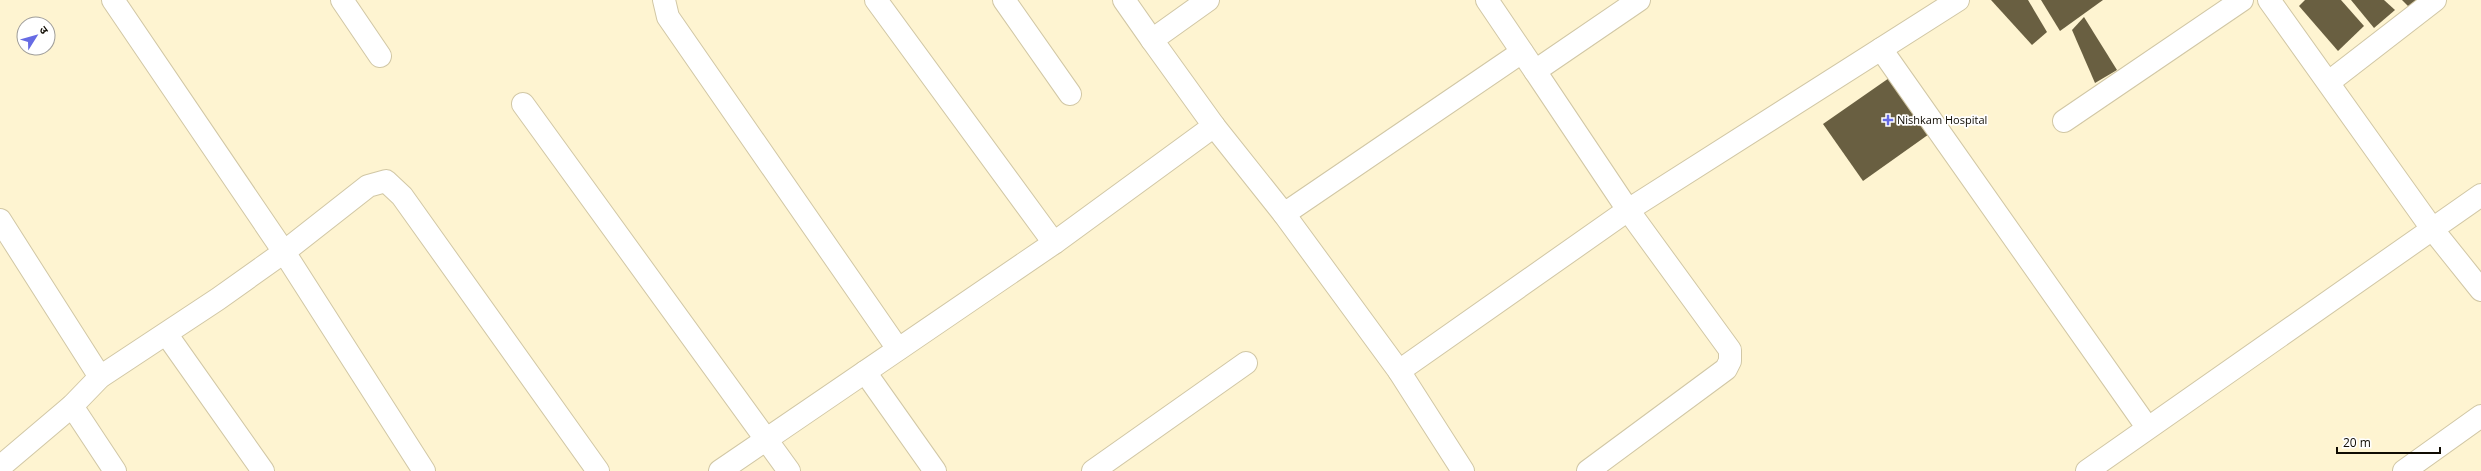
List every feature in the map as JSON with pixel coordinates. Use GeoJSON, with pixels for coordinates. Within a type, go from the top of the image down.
{"type":"FeatureCollection","features":[{"type":"Feature","properties":{"kind":"street"},"geometry":{"type":"LineString","coordinates":[[113,0],[284,252],[424,471]]}},
{"type":"Feature","properties":{"kind":"street"},"geometry":{"type":"LineString","coordinates":[[342,0],[380,56]]}},
{"type":"Feature","properties":{"kind":"street"},"geometry":{"type":"LineString","coordinates":[[664,0],[668,17],[898,349]]}},
{"type":"Feature","properties":{"kind":"street"},"geometry":{"type":"LineString","coordinates":[[876,0],[1054,243]]}},
{"type":"Feature","properties":{"kind":"street"},"geometry":{"type":"LineString","coordinates":[[1004,0],[1070,94]]}},
{"type":"Feature","properties":{"kind":"street"},"geometry":{"type":"LineString","coordinates":[[1124,0],[1214,126],[1284,214],[1399,371],[1463,471]]}},
{"type":"Feature","properties":{"kind":"street"},"geometry":{"type":"LineString","coordinates":[[1152,40],[1208,0]]}},
{"type":"Feature","properties":{"kind":"street"},"geometry":{"type":"LineString","coordinates":[[1487,0],[1628,210],[1730,350],[1730,361],[1726,369],[1588,471]]}},
{"type":"Feature","properties":{"kind":"street"},"geometry":{"type":"LineString","coordinates":[[1535,71],[1639,0]]}},
{"type":"Feature","properties":{"kind":"street"},"geometry":{"type":"LineString","coordinates":[[1399,371],[1628,210],[1958,0]]}},
{"type":"Feature","properties":{"kind":"street"},"geometry":{"type":"LineString","coordinates":[[2064,120],[2242,0]]}},
{"type":"Feature","properties":{"kind":"street"},"geometry":{"type":"LineString","coordinates":[[2269,0],[2329,82],[2433,230],[2481,290]]}},
{"type":"Feature","properties":{"kind":"street"},"geometry":{"type":"LineString","coordinates":[[2329,82],[2435,0]]}},
{"type":"Feature","properties":{"kind":"street"},"geometry":{"type":"LineString","coordinates":[[1882,49],[2147,428]]}},
{"type":"Feature","properties":{"kind":"street"},"geometry":{"type":"LineString","coordinates":[[1284,214],[1522,52]]}},
{"type":"Feature","properties":{"kind":"street"},"geometry":{"type":"LineString","coordinates":[[523,104],[768,438],[789,471]]}},
{"type":"Feature","properties":{"kind":"street"},"geometry":{"type":"LineString","coordinates":[[720,471],[1054,243],[1214,126]]}},
{"type":"Feature","properties":{"kind":"street"},"geometry":{"type":"LineString","coordinates":[[0,467],[72,406],[100,377],[167,335],[284,252],[368,186],[386,181],[402,196],[598,471]]}},
{"type":"Feature","properties":{"kind":"street"},"geometry":{"type":"LineString","coordinates":[[2087,471],[2481,195]]}},
{"type":"Feature","properties":{"kind":"street"},"geometry":{"type":"LineString","coordinates":[[0,220],[100,377]]}},
{"type":"Feature","properties":{"kind":"street"},"geometry":{"type":"LineString","coordinates":[[167,335],[263,471]]}},
{"type":"Feature","properties":{"kind":"street"},"geometry":{"type":"LineString","coordinates":[[1094,471],[1246,363]]}},
{"type":"Feature","properties":{"kind":"street"},"geometry":{"type":"LineString","coordinates":[[865,372],[935,471]]}},
{"type":"Feature","properties":{"kind":"street"},"geometry":{"type":"LineString","coordinates":[[72,406],[115,471]]}},
{"type":"Feature","properties":{"kind":"street"},"geometry":{"type":"LineString","coordinates":[[2404,471],[2481,416]]}},
{"type":"Feature","properties":{"kind":"building"},"geometry":{"type":"Polygon","coordinates":[[[1991,0],[2028,0],[2047,32],[2032,45],[1991,0]]]}},
{"type":"Feature","properties":{"kind":"building"},"geometry":{"type":"Polygon","coordinates":[[[2041,0],[2103,0],[2060,31],[2041,0]]]}},
{"type":"Feature","properties":{"kind":"building"},"geometry":{"type":"Polygon","coordinates":[[[2305,0],[2341,0],[2364,26],[2338,51],[2299,6],[2305,0]]]}},
{"type":"Feature","properties":{"kind":"building"},"geometry":{"type":"Polygon","coordinates":[[[2351,0],[2384,0],[2395,10],[2374,28],[2351,0]]]}},
{"type":"Feature","properties":{"kind":"building"},"geometry":{"type":"Polygon","coordinates":[[[2402,0],[2418,0],[2409,7],[2402,0]]]}},
{"type":"Feature","properties":{"kind":"building"},"geometry":{"type":"Polygon","coordinates":[[[2084,17],[2117,70],[2095,83],[2072,30],[2084,17]]]}},
{"type":"Feature","properties":{"kind":"building"},"geometry":{"type":"Polygon","coordinates":[[[1892,76],[1932,132],[1863,181],[1823,124],[1892,76]]]}},
{"type":"Feature","properties":{"kind":"place","name":"Nishkam Hospital"},"geometry":{"type":"Point","coordinates":[1888,120]}}]}
